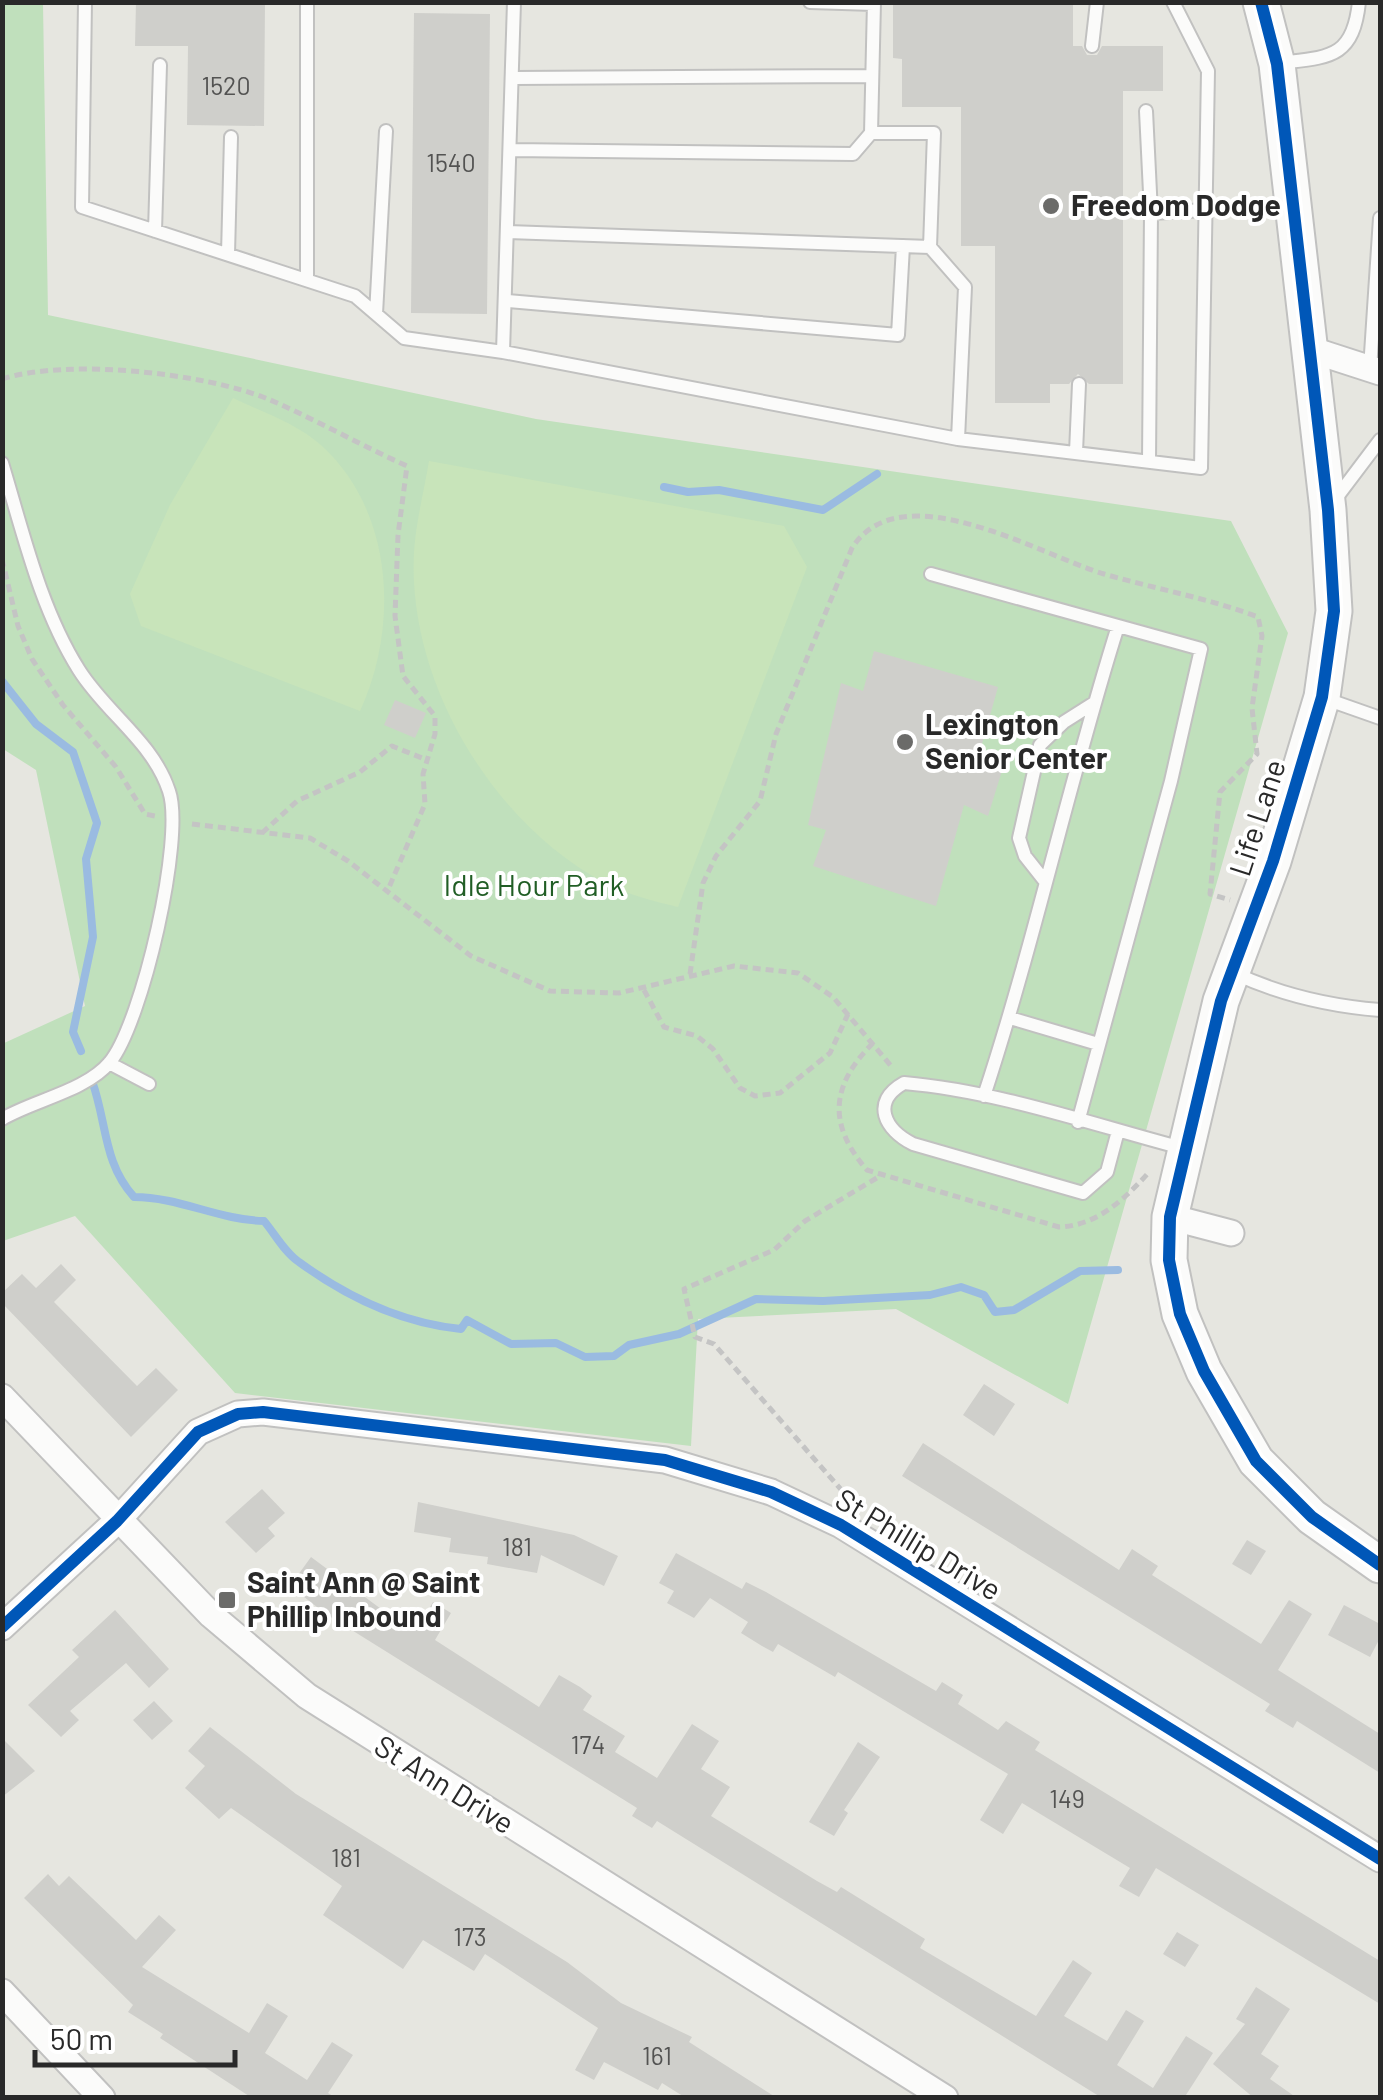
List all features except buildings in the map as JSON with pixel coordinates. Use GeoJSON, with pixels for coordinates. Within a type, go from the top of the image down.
{"type":"FeatureCollection","features":[{"type":"Feature","properties":{"kind":"street","name":"Life Lane"},"geometry":{"type":"LineString","coordinates":[[1261,2],[1277,64],[1328,510],[1334,610],[1322,697],[1273,861],[1231,972],[1170,1217],[1169,1260],[1180,1314],[1230,1420],[1256,1461],[1312,1518],[1380,1565]]}},
{"type":"Feature","properties":{"kind":"street"},"geometry":{"type":"LineString","coordinates":[[1309,349],[1375,371]]}},
{"type":"Feature","properties":{"kind":"street"},"geometry":{"type":"LineString","coordinates":[[1170,1217],[1231,1233]]}},
{"type":"Feature","properties":{"kind":"street","name":"St Ann Drive"},"geometry":{"type":"LineString","coordinates":[[2,1397],[222,1626],[330,1712],[945,2098]]}},
{"type":"Feature","properties":{"kind":"street","name":"St Phillip Drive"},"geometry":{"type":"LineString","coordinates":[[2,1627],[117,1521],[198,1432],[238,1414],[263,1412],[665,1460],[771,1492],[857,1534],[1380,1859]]}},
{"type":"Feature","properties":{"kind":"street"},"geometry":{"type":"LineString","coordinates":[[2,1992],[102,2098]]}},
{"type":"Feature","properties":{"kind":"lane"},"geometry":{"type":"LineString","coordinates":[[85,2],[82,207],[355,296],[404,338],[503,352],[958,438],[1201,468],[1208,71],[1173,2]]}},
{"type":"Feature","properties":{"kind":"lane"},"geometry":{"type":"LineString","coordinates":[[307,2],[307,280]]}},
{"type":"Feature","properties":{"kind":"lane"},"geometry":{"type":"LineString","coordinates":[[503,352],[514,2]]}},
{"type":"Feature","properties":{"kind":"lane"},"geometry":{"type":"LineString","coordinates":[[512,150],[852,154],[871,133],[874,3],[810,2]]}},
{"type":"Feature","properties":{"kind":"lane"},"geometry":{"type":"LineString","coordinates":[[1092,46],[1097,2]]}},
{"type":"Feature","properties":{"kind":"lane"},"geometry":{"type":"LineString","coordinates":[[1277,64],[1328,57],[1346,46],[1356,28],[1359,2]]}},
{"type":"Feature","properties":{"kind":"lane"},"geometry":{"type":"LineString","coordinates":[[154,230],[160,65]]}},
{"type":"Feature","properties":{"kind":"lane"},"geometry":{"type":"LineString","coordinates":[[513,78],[871,76]]}},
{"type":"Feature","properties":{"kind":"lane"},"geometry":{"type":"LineString","coordinates":[[1146,111],[1151,213],[1149,461]]}},
{"type":"Feature","properties":{"kind":"lane"},"geometry":{"type":"LineString","coordinates":[[376,314],[386,131]]}},
{"type":"Feature","properties":{"kind":"lane"},"geometry":{"type":"LineString","coordinates":[[871,133],[934,133],[930,247],[965,286],[958,438]]}},
{"type":"Feature","properties":{"kind":"lane"},"geometry":{"type":"LineString","coordinates":[[228,254],[232,137]]}},
{"type":"Feature","properties":{"kind":"lane"},"geometry":{"type":"LineString","coordinates":[[1151,213],[1206,210]]}},
{"type":"Feature","properties":{"kind":"lane"},"geometry":{"type":"LineString","coordinates":[[1375,371],[1380,218]]}},
{"type":"Feature","properties":{"kind":"lane"},"geometry":{"type":"LineString","coordinates":[[508,232],[930,247]]}},
{"type":"Feature","properties":{"kind":"lane"},"geometry":{"type":"LineString","coordinates":[[507,301],[898,335],[903,246]]}},
{"type":"Feature","properties":{"kind":"lane"},"geometry":{"type":"LineString","coordinates":[[1076,452],[1079,384]]}},
{"type":"Feature","properties":{"kind":"lane"},"geometry":{"type":"LineString","coordinates":[[1328,510],[1380,440]]}},
{"type":"Feature","properties":{"kind":"lane"},"geometry":{"type":"LineString","coordinates":[[2,463],[29,554],[60,633],[102,704],[153,756],[174,810],[140,1004],[109,1063],[2,1118]]}},
{"type":"Feature","properties":{"kind":"lane"},"geometry":{"type":"LineString","coordinates":[[931,574],[1201,649],[1078,1122]]}},
{"type":"Feature","properties":{"kind":"lane"},"geometry":{"type":"LineString","coordinates":[[984,1096],[1010,1018],[1044,880],[1118,626]]}},
{"type":"Feature","properties":{"kind":"lane"},"geometry":{"type":"LineString","coordinates":[[1322,697],[1380,718]]}},
{"type":"Feature","properties":{"kind":"lane"},"geometry":{"type":"LineString","coordinates":[[1044,880],[1025,856],[1019,838],[1040,745],[1064,722],[1094,703]]}},
{"type":"Feature","properties":{"kind":"lane"},"geometry":{"type":"LineString","coordinates":[[1231,972],[1266,988],[1338,1006],[1380,1010]]}},
{"type":"Feature","properties":{"kind":"lane"},"geometry":{"type":"LineString","coordinates":[[1010,1018],[1098,1044]]}},
{"type":"Feature","properties":{"kind":"lane"},"geometry":{"type":"LineString","coordinates":[[109,1063],[149,1084]]}},
{"type":"Feature","properties":{"kind":"lane"},"geometry":{"type":"LineString","coordinates":[[1118,1131],[1107,1172],[1084,1192],[894,1135],[883,1113],[886,1100],[904,1083],[984,1096],[1078,1122],[1118,1131],[1187,1150]]}},
{"type":"Feature","properties":{"kind":"path"},"geometry":{"type":"LineString","coordinates":[[2,379],[61,367],[221,384],[268,399],[407,466],[398,534],[395,616],[403,676],[435,716],[425,804],[387,892]]}},
{"type":"Feature","properties":{"kind":"path"},"geometry":{"type":"LineString","coordinates":[[690,974],[703,883],[716,856],[760,801],[776,734],[852,548],[874,524],[895,517],[960,523],[1010,534],[1046,554],[1102,573],[1258,618],[1262,636],[1252,708],[1257,754],[1220,792],[1210,894],[1254,908]]}},
{"type":"Feature","properties":{"kind":"path"},"geometry":{"type":"LineString","coordinates":[[2,559],[18,626],[32,659],[62,705],[116,767],[146,814],[155,816]]}},
{"type":"Feature","properties":{"kind":"path"},"geometry":{"type":"LineString","coordinates":[[260,835],[297,801],[360,772],[392,746],[427,760]]}},
{"type":"Feature","properties":{"kind":"path"},"geometry":{"type":"LineString","coordinates":[[192,824],[310,838],[471,956],[550,991],[644,990],[690,974],[734,966],[798,974],[834,997],[904,1083]]}},
{"type":"Feature","properties":{"kind":"path"},"geometry":{"type":"LineString","coordinates":[[644,990],[664,1028],[698,1036],[713,1049],[740,1088],[755,1096],[780,1093],[830,1053],[848,1014]]}},
{"type":"Feature","properties":{"kind":"path"},"geometry":{"type":"LineString","coordinates":[[857,1534],[866,1519],[714,1344],[695,1337],[684,1289],[774,1250],[806,1221],[880,1176]]}},
{"type":"Feature","properties":{"kind":"green space","name":"Idle Hour Park"},"geometry":{"type":"Polygon","coordinates":[[[3,3],[43,3],[48,315],[536,419],[1231,521],[1288,633],[1068,1404],[896,1309],[698,1319],[691,1446],[235,1393],[75,1216],[3,1241],[2,1044],[85,1006],[36,770],[3,749],[3,3]]]}},
{"type":"Feature","properties":{"kind":"green space"},"geometry":{"type":"Polygon","coordinates":[[[233,398],[291,425],[322,446],[346,473],[364,503],[383,572],[384,608],[373,678],[360,711],[141,626],[130,594],[170,505],[233,398]]]}},
{"type":"Feature","properties":{"kind":"green space"},"geometry":{"type":"Polygon","coordinates":[[[429,461],[784,526],[807,567],[678,907],[614,887],[564,857],[526,824],[493,786],[464,743],[425,650],[416,601],[415,541],[429,461]]]}},
{"type":"Feature","properties":{"kind":"waterway"},"geometry":{"type":"LineString","coordinates":[[664,487],[688,492],[719,490],[823,510],[877,474]]}},
{"type":"Feature","properties":{"kind":"waterway"},"geometry":{"type":"LineString","coordinates":[[2,681],[36,724],[73,752],[97,823],[86,859],[93,937],[73,1032],[81,1051]]}},
{"type":"Feature","properties":{"kind":"waterway"},"geometry":{"type":"LineString","coordinates":[[92,1081],[116,1170],[134,1197],[264,1221],[294,1258],[355,1297],[438,1326],[461,1329],[467,1320],[511,1344],[556,1343],[585,1357],[614,1356],[629,1345],[679,1334],[756,1299],[823,1301],[930,1295],[961,1287],[984,1295],[995,1312],[1014,1310],[1080,1271],[1118,1270]]}},
{"type":"Feature","properties":{"kind":"cycle path"},"geometry":{"type":"LineString","coordinates":[[1261,2],[1277,64],[1328,510],[1334,611],[1322,697],[1273,861],[1221,1001],[1170,1217],[1169,1260],[1180,1314],[1204,1371],[1256,1461],[1312,1517],[1380,1565]]}},
{"type":"Feature","properties":{"kind":"cycle path"},"geometry":{"type":"LineString","coordinates":[[2,1627],[117,1521],[198,1432],[238,1414],[263,1412],[665,1460],[771,1492],[841,1525],[1380,1859]]}},
{"type":"Feature","properties":{"kind":"place","name":"Freedom Dodge"},"geometry":{"type":"Point","coordinates":[1051,206]}},
{"type":"Feature","properties":{"kind":"place","name":"Lexington Senior Center"},"geometry":{"type":"Point","coordinates":[905,742]}},
{"type":"Feature","properties":{"kind":"place","name":"Saint Ann @ Saint Phillip Inbound"},"geometry":{"type":"Point","coordinates":[227,1600]}}]}
